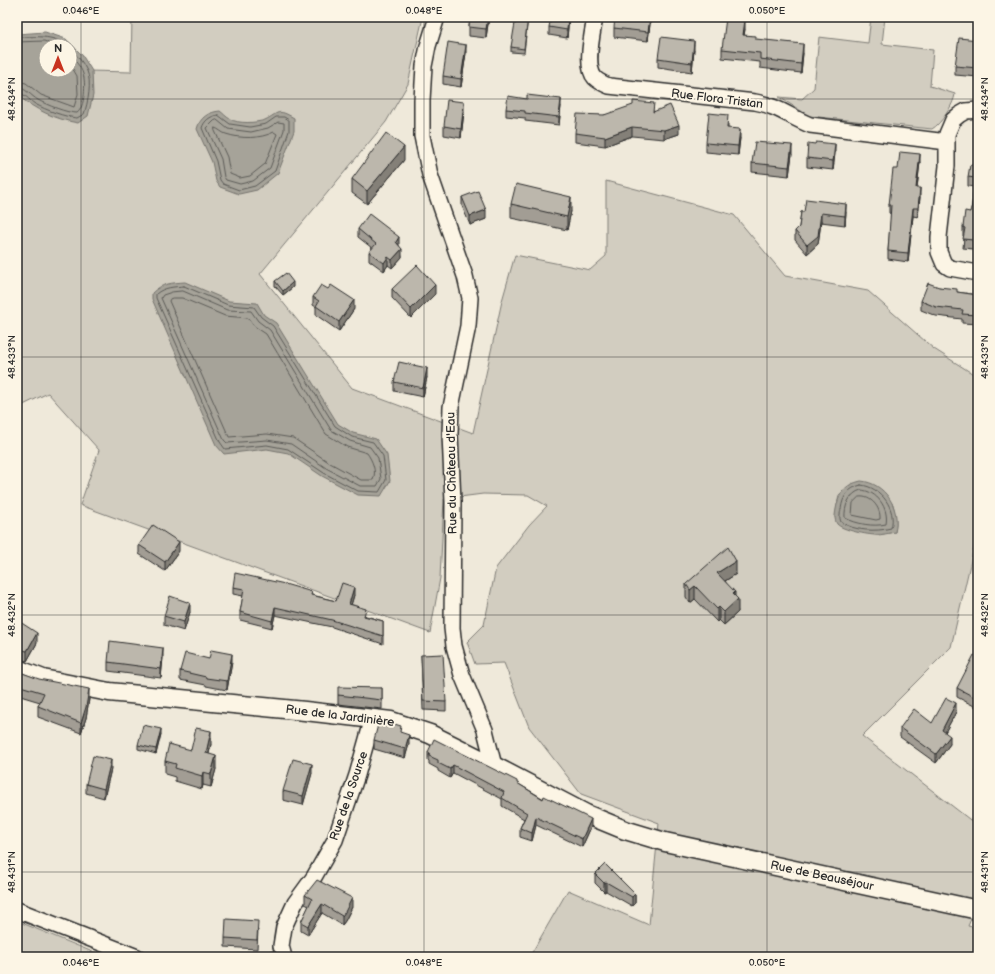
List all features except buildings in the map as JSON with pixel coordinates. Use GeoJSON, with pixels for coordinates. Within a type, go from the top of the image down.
{"type":"FeatureCollection","features":[{"type":"Feature","properties":{"kind":"street","name":"Rue du Château d'Eau"},"geometry":{"type":"LineString","coordinates":[[437,17],[428,46],[424,66],[422,136],[430,175],[470,298],[468,326],[451,407],[450,434],[453,502],[452,628],[454,646],[462,675],[485,730],[494,766]]}},
{"type":"Feature","properties":{"kind":"street","name":"Rue Flora Tristan"},"geometry":{"type":"LineString","coordinates":[[595,17],[590,67],[595,78],[609,86],[755,102],[776,107],[799,121],[810,125],[947,142]]}},
{"type":"Feature","properties":{"kind":"street"},"geometry":{"type":"LineString","coordinates":[[978,110],[966,111],[953,120],[947,134],[947,166],[939,238],[939,252],[944,264],[950,268],[978,273]]}},
{"type":"Feature","properties":{"kind":"street","name":"Rue de la Jardinière"},"geometry":{"type":"LineString","coordinates":[[17,669],[43,679],[109,692],[374,718],[391,721],[430,734],[586,814],[625,830],[665,842]]}},
{"type":"Feature","properties":{"kind":"street","name":"Rue de la Source"},"geometry":{"type":"LineString","coordinates":[[284,957],[281,946],[284,927],[295,903],[314,877],[335,840],[357,776],[374,718]]}},
{"type":"Feature","properties":{"kind":"street","name":"Rue de Beauséjour"},"geometry":{"type":"LineString","coordinates":[[665,842],[978,910]]}},
{"type":"Feature","properties":{"kind":"street"},"geometry":{"type":"LineString","coordinates":[[17,910],[137,957]]}},
{"type":"Feature","properties":{"kind":"shaded area"},"geometry":{"type":"Polygon","coordinates":[[[132,17],[423,17],[408,84],[386,122],[260,274],[352,388],[473,433],[502,301],[515,255],[590,270],[606,256],[606,181],[734,215],[785,276],[868,291],[934,349],[978,377],[978,530],[951,647],[862,736],[978,826],[978,903],[968,926],[978,928],[978,957],[528,957],[530,956],[568,890],[649,925],[659,823],[581,794],[529,727],[504,663],[475,664],[467,642],[484,625],[496,568],[529,525],[547,506],[528,495],[483,494],[444,499],[440,578],[430,633],[80,505],[99,450],[48,393],[17,408],[17,39],[38,61],[38,78],[78,78],[78,71],[131,72],[132,17]],[[852,483],[839,495],[835,518],[854,531],[876,535],[895,532],[895,514],[893,504],[852,483]]]}},
{"type":"Feature","properties":{"kind":"shaded area"},"geometry":{"type":"Polygon","coordinates":[[[871,17],[885,17],[882,44],[933,50],[930,86],[955,94],[946,113],[939,123],[932,129],[809,116],[779,97],[802,99],[814,88],[819,37],[868,43],[871,17]]]}},
{"type":"Feature","properties":{"kind":"shaded area"},"geometry":{"type":"Polygon","coordinates":[[[17,921],[105,957],[17,957],[17,921]]]}},
{"type":"Feature","properties":{"kind":"water"},"geometry":{"type":"Polygon","coordinates":[[[45,32],[63,38],[38,38],[38,78],[78,78],[78,51],[92,71],[93,95],[88,116],[78,123],[53,116],[31,105],[17,95],[17,34],[45,32]]]}},
{"type":"Feature","properties":{"kind":"water"},"geometry":{"type":"Polygon","coordinates":[[[220,111],[233,121],[242,122],[265,120],[281,112],[294,118],[294,131],[278,173],[257,190],[239,194],[220,187],[216,181],[212,162],[197,129],[203,118],[220,111]]]}},
{"type":"Feature","properties":{"kind":"water"},"geometry":{"type":"Polygon","coordinates":[[[185,282],[229,301],[257,303],[264,315],[276,323],[338,424],[353,433],[376,439],[387,455],[390,481],[381,496],[358,495],[322,476],[288,453],[267,449],[224,454],[216,445],[152,299],[152,293],[163,285],[185,282]]]}},
{"type":"Feature","properties":{"kind":"water"},"geometry":{"type":"Polygon","coordinates":[[[861,481],[877,486],[889,498],[896,514],[895,532],[878,535],[867,534],[849,530],[837,524],[835,513],[837,503],[843,490],[850,485],[861,481]]]}}]}
